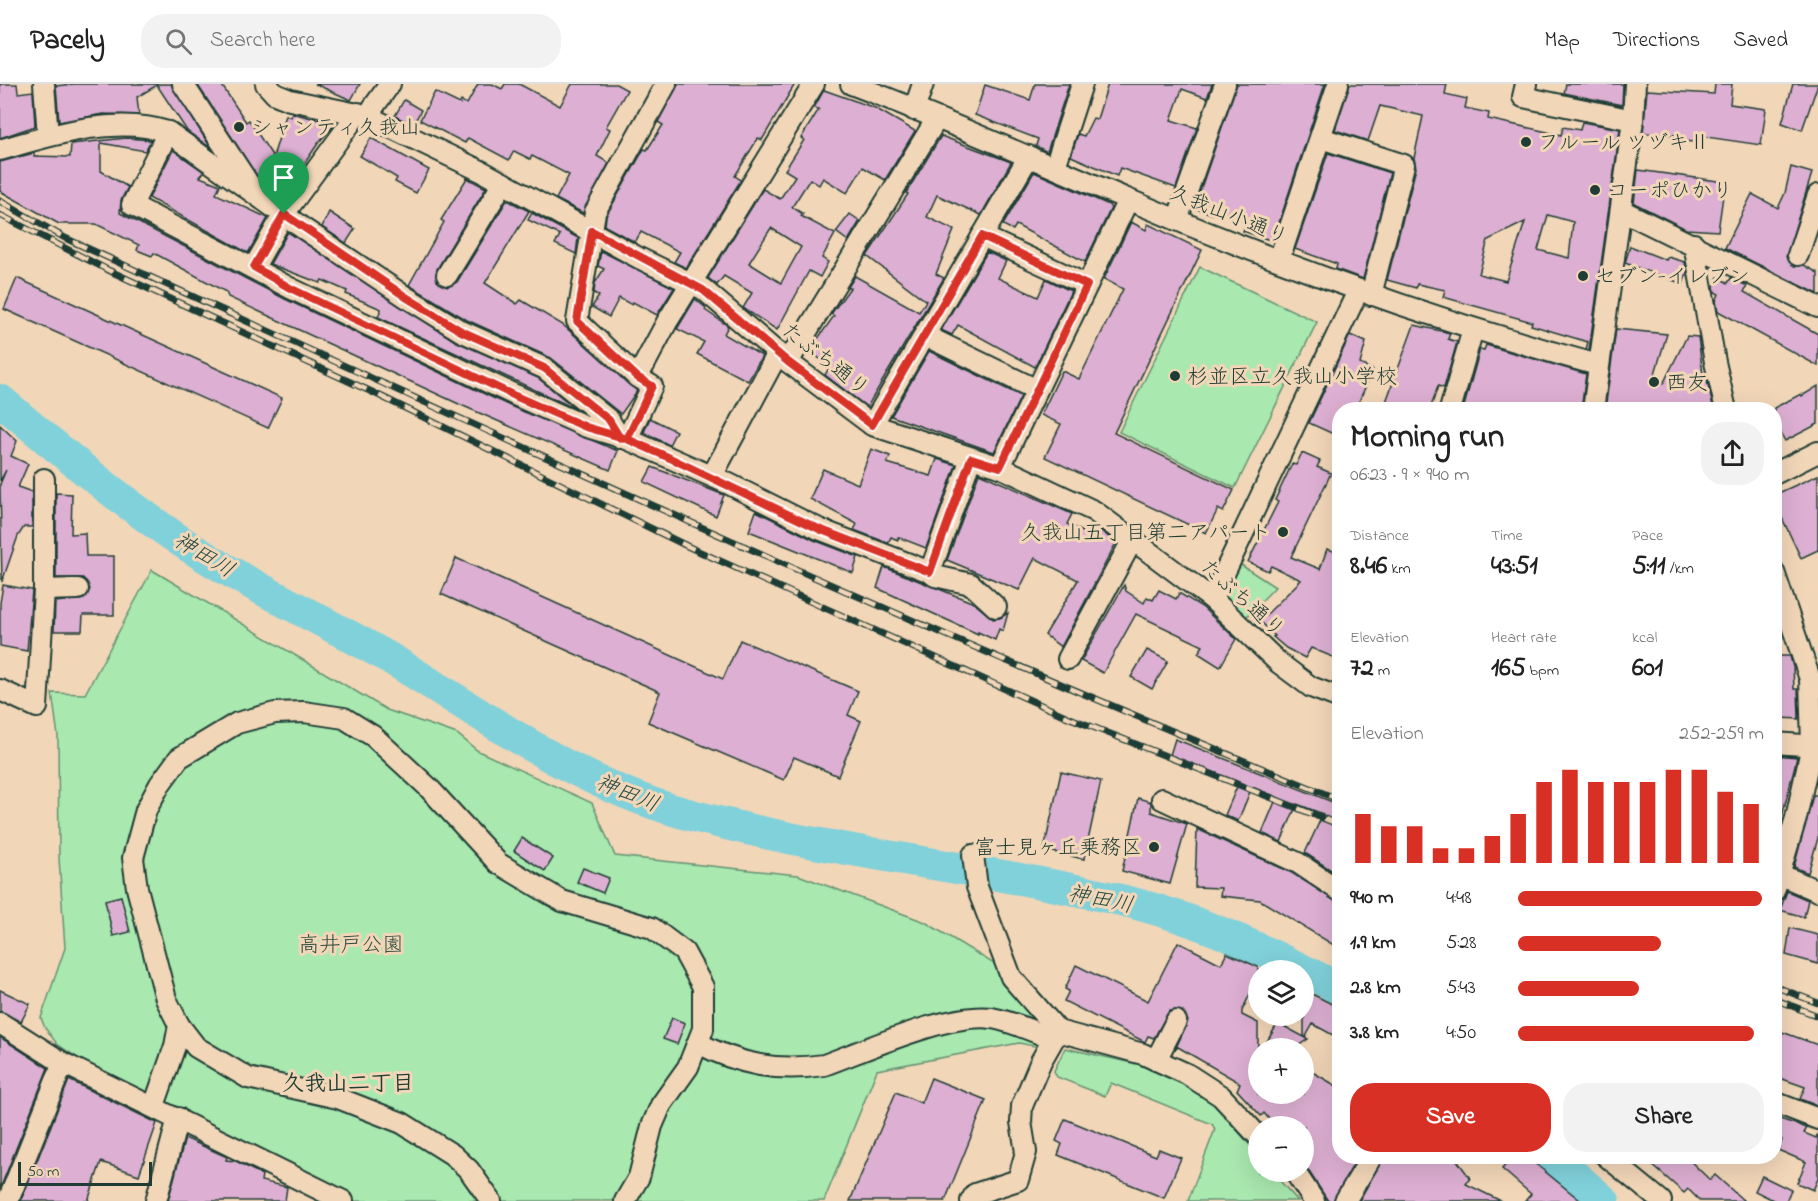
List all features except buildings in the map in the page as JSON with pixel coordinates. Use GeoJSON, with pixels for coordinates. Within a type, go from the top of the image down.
{"type":"FeatureCollection","features":[{"type":"Feature","properties":{"kind":"street"},"geometry":{"type":"LineString","coordinates":[[44,84],[48,136]]}},
{"type":"Feature","properties":{"kind":"street"},"geometry":{"type":"LineString","coordinates":[[183,84],[223,141],[254,192]]}},
{"type":"Feature","properties":{"kind":"street"},"geometry":{"type":"LineString","coordinates":[[254,267],[284,214],[390,84]]}},
{"type":"Feature","properties":{"kind":"street"},"geometry":{"type":"LineString","coordinates":[[623,438],[652,386],[637,377],[577,321],[595,212],[666,84]]}},
{"type":"Feature","properties":{"kind":"street"},"geometry":{"type":"LineString","coordinates":[[643,367],[666,322],[814,84]]}},
{"type":"Feature","properties":{"kind":"street","name":"久我山小通り"},"geometry":{"type":"LineString","coordinates":[[851,84],[1029,156],[1128,200],[1364,293],[1473,329],[1598,365]]}},
{"type":"Feature","properties":{"kind":"street"},"geometry":{"type":"LineString","coordinates":[[914,110],[923,84]]}},
{"type":"Feature","properties":{"kind":"street"},"geometry":{"type":"LineString","coordinates":[[1055,167],[1082,84]]}},
{"type":"Feature","properties":{"kind":"street"},"geometry":{"type":"LineString","coordinates":[[1177,219],[1225,84]]}},
{"type":"Feature","properties":{"kind":"street"},"geometry":{"type":"LineString","coordinates":[[1279,260],[1338,84]]}},
{"type":"Feature","properties":{"kind":"street"},"geometry":{"type":"LineString","coordinates":[[1526,84],[1523,98],[1633,120]]}},
{"type":"Feature","properties":{"kind":"street"},"geometry":{"type":"LineString","coordinates":[[1594,402],[1633,120],[1635,84]]}},
{"type":"Feature","properties":{"kind":"street","name":"たぶち通り"},"geometry":{"type":"LineString","coordinates":[[269,85],[275,94],[290,100],[363,115],[503,183],[703,290],[731,311],[783,358],[872,425],[936,444],[1000,467],[1094,511],[1212,599],[1279,663],[1311,687],[1332,695]]}},
{"type":"Feature","properties":{"kind":"street"},"geometry":{"type":"LineString","coordinates":[[712,476],[783,358],[936,120]]}},
{"type":"Feature","properties":{"kind":"street"},"geometry":{"type":"LineString","coordinates":[[0,150],[48,136],[89,129],[146,125],[168,132],[397,291],[461,331],[544,368],[609,420],[623,438]]}},
{"type":"Feature","properties":{"kind":"street"},"geometry":{"type":"LineString","coordinates":[[168,132],[132,205],[254,267],[290,288],[515,396],[586,427],[623,438],[712,476],[819,529],[936,576],[972,584],[996,607]]}},
{"type":"Feature","properties":{"kind":"street"},"geometry":{"type":"LineString","coordinates":[[1212,599],[1364,293],[1404,165],[1321,138]]}},
{"type":"Feature","properties":{"kind":"street"},"geometry":{"type":"LineString","coordinates":[[872,425],[1029,156]]}},
{"type":"Feature","properties":{"kind":"street"},"geometry":{"type":"LineString","coordinates":[[447,275],[503,183]]}},
{"type":"Feature","properties":{"kind":"street"},"geometry":{"type":"LineString","coordinates":[[1797,255],[1818,195]]}},
{"type":"Feature","properties":{"kind":"street"},"geometry":{"type":"LineString","coordinates":[[1000,467],[1128,200]]}},
{"type":"Feature","properties":{"kind":"street"},"geometry":{"type":"LineString","coordinates":[[1621,210],[1818,307]]}},
{"type":"Feature","properties":{"kind":"street"},"geometry":{"type":"LineString","coordinates":[[982,236],[1087,285]]}},
{"type":"Feature","properties":{"kind":"street"},"geometry":{"type":"LineString","coordinates":[[1694,244],[1724,402]]}},
{"type":"Feature","properties":{"kind":"street"},"geometry":{"type":"LineString","coordinates":[[1452,402],[1473,329]]}},
{"type":"Feature","properties":{"kind":"street"},"geometry":{"type":"LineString","coordinates":[[924,335],[1037,390]]}},
{"type":"Feature","properties":{"kind":"street"},"geometry":{"type":"LineString","coordinates":[[1782,470],[1818,452]]}},
{"type":"Feature","properties":{"kind":"street"},"geometry":{"type":"LineString","coordinates":[[930,572],[971,458]]}},
{"type":"Feature","properties":{"kind":"street"},"geometry":{"type":"LineString","coordinates":[[0,690],[37,707],[44,590],[44,479]]}},
{"type":"Feature","properties":{"kind":"street"},"geometry":{"type":"LineString","coordinates":[[1068,659],[1133,539]]}},
{"type":"Feature","properties":{"kind":"street"},"geometry":{"type":"LineString","coordinates":[[44,590],[78,589]]}},
{"type":"Feature","properties":{"kind":"street"},"geometry":{"type":"LineString","coordinates":[[1782,593],[1814,677],[1815,746],[1782,862]]}},
{"type":"Feature","properties":{"kind":"street"},"geometry":{"type":"LineString","coordinates":[[491,1201],[469,1170],[453,1155],[402,1123],[331,1096],[248,1078],[196,1047],[179,1025],[166,999],[137,888],[133,858],[146,810],[160,784],[179,758],[237,723],[274,713],[304,712],[344,718],[373,736],[428,787],[498,863],[562,901],[651,928],[684,952],[703,987],[702,1029],[688,1067],[661,1105],[651,1126],[639,1178],[625,1201]]}},
{"type":"Feature","properties":{"kind":"street"},"geometry":{"type":"LineString","coordinates":[[1782,743],[1815,746]]}},
{"type":"Feature","properties":{"kind":"street"},"geometry":{"type":"LineString","coordinates":[[1162,799],[1298,863],[1332,886]]}},
{"type":"Feature","properties":{"kind":"street"},"geometry":{"type":"LineString","coordinates":[[974,865],[1011,977],[1056,1035]]}},
{"type":"Feature","properties":{"kind":"street"},"geometry":{"type":"LineString","coordinates":[[1782,880],[1818,891]]}},
{"type":"Feature","properties":{"kind":"street"},"geometry":{"type":"LineString","coordinates":[[698,1043],[748,1064],[783,1068],[824,1065],[958,1020],[991,1018],[1156,1060],[1187,1074],[1221,1096],[1248,1125]]}},
{"type":"Feature","properties":{"kind":"street"},"geometry":{"type":"LineString","coordinates":[[1156,1060],[1176,1021]]}},
{"type":"Feature","properties":{"kind":"street"},"geometry":{"type":"LineString","coordinates":[[0,1023],[63,1063],[178,1118],[299,1191],[343,1201]]}},
{"type":"Feature","properties":{"kind":"street"},"geometry":{"type":"LineString","coordinates":[[154,1106],[175,1046],[179,1025]]}},
{"type":"Feature","properties":{"kind":"street"},"geometry":{"type":"LineString","coordinates":[[971,1201],[975,1194],[1018,1180],[1026,1152],[1021,1122],[1023,1106],[1038,1068],[1056,1035]]}},
{"type":"Feature","properties":{"kind":"street"},"geometry":{"type":"LineString","coordinates":[[8,1201],[63,1063]]}},
{"type":"Feature","properties":{"kind":"street"},"geometry":{"type":"LineString","coordinates":[[1782,1105],[1818,1119]]}},
{"type":"Feature","properties":{"kind":"street"},"geometry":{"type":"LineString","coordinates":[[156,1201],[178,1118]]}},
{"type":"Feature","properties":{"kind":"street"},"geometry":{"type":"LineString","coordinates":[[1345,1201],[1367,1164]]}},
{"type":"Feature","properties":{"kind":"street"},"geometry":{"type":"LineString","coordinates":[[1616,1164],[1661,1201]]}},
{"type":"Feature","properties":{"kind":"street"},"geometry":{"type":"LineString","coordinates":[[1302,1182],[1314,1201]]}},
{"type":"Feature","properties":{"kind":"green space"},"geometry":{"type":"Polygon","coordinates":[[[1200,267],[1317,322],[1235,488],[1119,432],[1200,267]]]}},
{"type":"Feature","properties":{"kind":"green space"},"geometry":{"type":"Polygon","coordinates":[[[1238,563],[1275,587],[1245,618],[1221,602],[1238,563]]]}},
{"type":"Feature","properties":{"kind":"green space","name":"高井戸公園"},"geometry":{"type":"Polygon","coordinates":[[[152,570],[387,710],[457,734],[478,751],[592,803],[615,856],[798,875],[925,922],[996,965],[1045,1026],[1039,1047],[1019,1043],[877,1070],[824,1201],[354,1201],[289,1171],[84,1062],[57,1044],[45,1028],[41,1018],[65,948],[59,858],[58,736],[52,693],[85,694],[152,570]]]}},
{"type":"Feature","properties":{"kind":"green space"},"geometry":{"type":"Polygon","coordinates":[[[1065,1048],[1154,1068],[1212,1100],[1248,1143],[1248,1182],[1281,1182],[1298,1201],[1188,1201],[1215,1129],[1212,1124],[1111,1083],[1105,1096],[1057,1077],[1054,1071],[1065,1048]]]}},
{"type":"Feature","properties":{"kind":"waterway","name":"神田川"},"geometry":{"type":"LineString","coordinates":[[0,400],[112,491],[158,526],[207,558],[391,659],[530,745],[603,783],[680,812],[793,839],[1020,879],[1133,903],[1213,929],[1290,963],[1332,985]]}},
{"type":"Feature","properties":{"kind":"waterway","name":"神田川"},"geometry":{"type":"LineString","coordinates":[[1561,1164],[1604,1201]]}},
{"type":"Feature","properties":{"kind":"railway"},"geometry":{"type":"LineString","coordinates":[[0,201],[65,238],[699,526],[1018,666],[1332,797]]}},
{"type":"Feature","properties":{"kind":"railway"},"geometry":{"type":"LineString","coordinates":[[0,215],[108,270],[372,392],[687,546],[1070,718],[1332,822]]}},
{"type":"Feature","properties":{"kind":"railway"},"geometry":{"type":"LineString","coordinates":[[1782,989],[1818,1003]]}},
{"type":"Feature","properties":{"kind":"railway"},"geometry":{"type":"LineString","coordinates":[[1782,1002],[1818,1016]]}},
{"type":"Feature","properties":{"kind":"place","name":"シャンティ久我山"},"geometry":{"type":"Point","coordinates":[239,127]}},
{"type":"Feature","properties":{"kind":"place","name":"フルール ツヅキⅡ"},"geometry":{"type":"Point","coordinates":[1526,142]}},
{"type":"Feature","properties":{"kind":"place","name":"コーポひかり"},"geometry":{"type":"Point","coordinates":[1595,190]}},
{"type":"Feature","properties":{"kind":"place","name":"セブン-イレブン"},"geometry":{"type":"Point","coordinates":[1583,276]}},
{"type":"Feature","properties":{"kind":"place","name":"杉並区立久我山小学校"},"geometry":{"type":"Point","coordinates":[1175,376]}},
{"type":"Feature","properties":{"kind":"place","name":"西友"},"geometry":{"type":"Point","coordinates":[1654,382]}},
{"type":"Feature","properties":{"kind":"place","name":"久我山五丁目第二アパート"},"geometry":{"type":"Point","coordinates":[1283,532]}},
{"type":"Feature","properties":{"kind":"place","name":"富士見ヶ丘乗務区"},"geometry":{"type":"Point","coordinates":[1154,847]}},
{"type":"Feature","properties":{"kind":"district","name":"久我山二丁目"},"geometry":{"type":"Point","coordinates":[348,1082]}},
{"type":"Feature","properties":{"kind":"route"},"geometry":{"type":"LineString","coordinates":[[284,214],[254,267],[290,288],[515,396],[586,427],[620,438],[627,439],[727,483],[819,529],[930,572],[971,458],[1000,467],[1087,285],[982,236],[872,425],[788,362],[731,311],[703,290],[592,231],[577,321],[637,377],[652,386],[627,439],[620,438],[609,420],[544,368],[461,331],[303,229],[284,214]]}}]}
